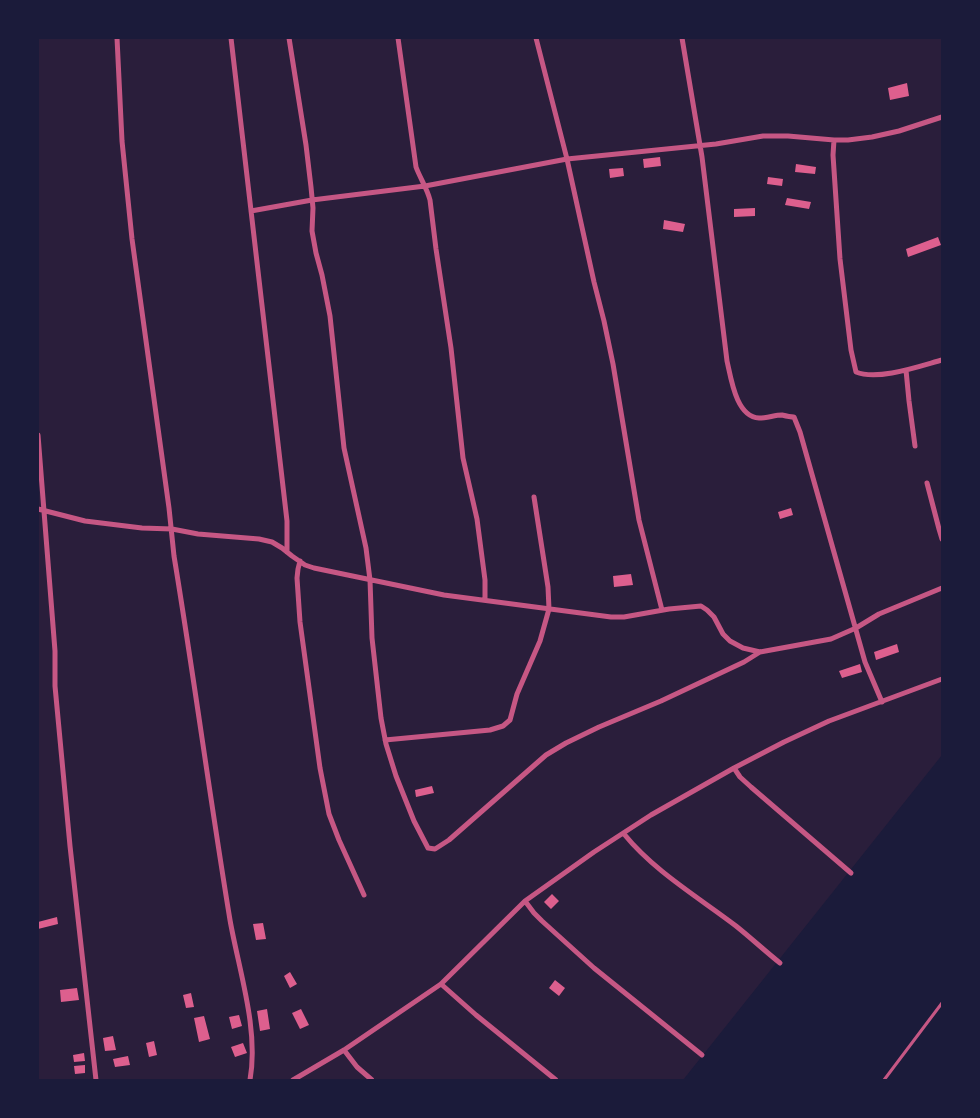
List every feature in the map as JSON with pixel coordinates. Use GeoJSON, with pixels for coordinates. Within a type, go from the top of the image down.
{"type":"FeatureCollection","features":[{"type":"Feature","properties":{"kind":"street"},"geometry":{"type":"LineString","coordinates":[[117,38],[122,141],[129,209],[174,556],[228,903],[250,1017],[253,1067],[250,1080]]}},
{"type":"Feature","properties":{"kind":"street"},"geometry":{"type":"LineString","coordinates":[[231,38],[287,521],[288,552]]}},
{"type":"Feature","properties":{"kind":"street"},"geometry":{"type":"LineString","coordinates":[[289,38],[306,145],[313,208],[312,231],[330,316],[344,448],[366,548],[370,580],[372,638],[381,718],[385,740],[396,776],[414,821],[428,848],[434,849],[448,840],[546,756],[566,743],[599,727],[661,702],[744,662],[760,652],[831,639],[856,628],[878,614],[942,588]]}},
{"type":"Feature","properties":{"kind":"street"},"geometry":{"type":"LineString","coordinates":[[398,38],[416,167],[430,200],[451,348],[463,458],[477,519],[485,580],[485,600]]}},
{"type":"Feature","properties":{"kind":"street"},"geometry":{"type":"LineString","coordinates":[[536,38],[567,159],[604,321],[639,520],[662,610]]}},
{"type":"Feature","properties":{"kind":"street"},"geometry":{"type":"LineString","coordinates":[[682,38],[700,145],[727,361],[734,389],[738,401],[750,415],[757,418],[782,415],[794,417],[800,432],[865,662],[882,702]]}},
{"type":"Feature","properties":{"kind":"street"},"geometry":{"type":"LineString","coordinates":[[252,210],[312,200],[424,186],[567,159],[700,145],[762,136],[848,140],[882,135],[942,117]]}},
{"type":"Feature","properties":{"kind":"street"},"geometry":{"type":"LineString","coordinates":[[834,140],[834,185],[840,259],[851,350],[856,372],[880,375],[942,360]]}},
{"type":"Feature","properties":{"kind":"street"},"geometry":{"type":"LineString","coordinates":[[906,370],[915,446]]}},
{"type":"Feature","properties":{"kind":"street"},"geometry":{"type":"LineString","coordinates":[[38,435],[55,651],[56,686],[70,846],[96,1080]]}},
{"type":"Feature","properties":{"kind":"street"},"geometry":{"type":"LineString","coordinates":[[927,484],[942,539]]}},
{"type":"Feature","properties":{"kind":"street"},"geometry":{"type":"LineString","coordinates":[[385,740],[490,730],[503,726],[510,720],[517,694],[540,641],[549,609],[548,587],[534,497]]}},
{"type":"Feature","properties":{"kind":"street"},"geometry":{"type":"LineString","coordinates":[[38,509],[85,521],[258,539],[272,542],[305,565],[314,568],[444,595],[611,617],[624,617],[662,610],[701,606],[714,616],[723,634],[730,641],[743,648],[760,652]]}},
{"type":"Feature","properties":{"kind":"street"},"geometry":{"type":"LineString","coordinates":[[300,561],[297,578],[300,622],[322,777],[332,823],[364,895]]}},
{"type":"Feature","properties":{"kind":"street"},"geometry":{"type":"LineString","coordinates":[[293,1080],[344,1050],[441,984],[525,901],[651,815],[784,742],[829,721],[942,679]]}},
{"type":"Feature","properties":{"kind":"street"},"geometry":{"type":"LineString","coordinates":[[734,768],[740,777],[751,787],[851,873]]}},
{"type":"Feature","properties":{"kind":"street"},"geometry":{"type":"LineString","coordinates":[[624,834],[640,852],[736,926],[780,963]]}},
{"type":"Feature","properties":{"kind":"street"},"geometry":{"type":"LineString","coordinates":[[525,901],[542,921],[594,968],[702,1055]]}},
{"type":"Feature","properties":{"kind":"street"},"geometry":{"type":"LineString","coordinates":[[441,984],[556,1080]]}},
{"type":"Feature","properties":{"kind":"street"},"geometry":{"type":"LineString","coordinates":[[344,1050],[357,1067],[372,1080]]}},
{"type":"Feature","properties":{"kind":"lane"},"geometry":{"type":"LineString","coordinates":[[884,1080],[942,1003]]}},
{"type":"Feature","properties":{"kind":"shaded area"},"geometry":{"type":"Polygon","coordinates":[[[38,38],[942,38],[942,755],[683,1080],[38,1080],[38,38]]]}},
{"type":"Feature","properties":{"kind":"building"},"geometry":{"type":"Polygon","coordinates":[[[907,83],[909,96],[890,100],[888,88],[907,83]]]}},
{"type":"Feature","properties":{"kind":"building"},"geometry":{"type":"Polygon","coordinates":[[[660,157],[661,166],[644,168],[643,159],[660,157]]]}},
{"type":"Feature","properties":{"kind":"building"},"geometry":{"type":"Polygon","coordinates":[[[796,164],[816,167],[815,174],[795,172],[796,164]]]}},
{"type":"Feature","properties":{"kind":"building"},"geometry":{"type":"Polygon","coordinates":[[[623,168],[624,176],[610,178],[609,169],[623,168]]]}},
{"type":"Feature","properties":{"kind":"building"},"geometry":{"type":"Polygon","coordinates":[[[768,177],[783,179],[782,186],[767,184],[768,177]]]}},
{"type":"Feature","properties":{"kind":"building"},"geometry":{"type":"Polygon","coordinates":[[[787,198],[811,202],[809,209],[785,205],[787,198]]]}},
{"type":"Feature","properties":{"kind":"building"},"geometry":{"type":"Polygon","coordinates":[[[755,208],[755,216],[734,217],[734,209],[755,208]]]}},
{"type":"Feature","properties":{"kind":"building"},"geometry":{"type":"Polygon","coordinates":[[[664,220],[685,224],[683,232],[663,229],[664,220]]]}},
{"type":"Feature","properties":{"kind":"building"},"geometry":{"type":"Polygon","coordinates":[[[938,237],[941,245],[908,257],[906,249],[938,237]]]}},
{"type":"Feature","properties":{"kind":"building"},"geometry":{"type":"Polygon","coordinates":[[[791,508],[793,515],[780,519],[778,512],[791,508]]]}},
{"type":"Feature","properties":{"kind":"building"},"geometry":{"type":"Polygon","coordinates":[[[631,574],[633,585],[614,587],[613,576],[631,574]]]}},
{"type":"Feature","properties":{"kind":"building"},"geometry":{"type":"Polygon","coordinates":[[[897,644],[899,652],[876,660],[874,652],[897,644]]]}},
{"type":"Feature","properties":{"kind":"building"},"geometry":{"type":"Polygon","coordinates":[[[860,664],[862,672],[842,678],[839,671],[860,664]]]}},
{"type":"Feature","properties":{"kind":"building"},"geometry":{"type":"Polygon","coordinates":[[[432,786],[434,793],[416,797],[415,790],[432,786]]]}},
{"type":"Feature","properties":{"kind":"building"},"geometry":{"type":"Polygon","coordinates":[[[552,894],[559,901],[551,909],[544,902],[552,894]]]}},
{"type":"Feature","properties":{"kind":"building"},"geometry":{"type":"Polygon","coordinates":[[[57,917],[58,924],[38,929],[38,922],[57,917]]]}},
{"type":"Feature","properties":{"kind":"building"},"geometry":{"type":"Polygon","coordinates":[[[263,923],[266,939],[256,940],[253,924],[263,923]]]}},
{"type":"Feature","properties":{"kind":"building"},"geometry":{"type":"Polygon","coordinates":[[[290,972],[297,984],[290,988],[284,976],[290,972]]]}},
{"type":"Feature","properties":{"kind":"building"},"geometry":{"type":"Polygon","coordinates":[[[555,980],[565,988],[559,996],[549,988],[555,980]]]}},
{"type":"Feature","properties":{"kind":"building"},"geometry":{"type":"Polygon","coordinates":[[[77,988],[79,1000],[61,1002],[60,990],[77,988]]]}},
{"type":"Feature","properties":{"kind":"building"},"geometry":{"type":"Polygon","coordinates":[[[191,993],[194,1007],[186,1008],[183,995],[191,993]]]}},
{"type":"Feature","properties":{"kind":"building"},"geometry":{"type":"Polygon","coordinates":[[[267,1009],[270,1029],[260,1031],[257,1011],[267,1009]]]}},
{"type":"Feature","properties":{"kind":"building"},"geometry":{"type":"Polygon","coordinates":[[[301,1009],[309,1025],[300,1029],[292,1013],[301,1009]]]}},
{"type":"Feature","properties":{"kind":"building"},"geometry":{"type":"Polygon","coordinates":[[[239,1015],[242,1026],[232,1029],[229,1017],[239,1015]]]}},
{"type":"Feature","properties":{"kind":"building"},"geometry":{"type":"Polygon","coordinates":[[[204,1016],[210,1039],[199,1042],[194,1018],[204,1016]]]}},
{"type":"Feature","properties":{"kind":"building"},"geometry":{"type":"Polygon","coordinates":[[[113,1036],[116,1050],[105,1051],[103,1038],[113,1036]]]}},
{"type":"Feature","properties":{"kind":"building"},"geometry":{"type":"Polygon","coordinates":[[[154,1041],[157,1055],[149,1057],[146,1043],[154,1041]]]}},
{"type":"Feature","properties":{"kind":"building"},"geometry":{"type":"Polygon","coordinates":[[[243,1043],[247,1053],[235,1057],[231,1047],[243,1043]]]}},
{"type":"Feature","properties":{"kind":"building"},"geometry":{"type":"Polygon","coordinates":[[[84,1053],[85,1061],[74,1062],[73,1055],[84,1053]]]}},
{"type":"Feature","properties":{"kind":"building"},"geometry":{"type":"Polygon","coordinates":[[[128,1056],[130,1065],[115,1067],[113,1059],[128,1056]]]}},
{"type":"Feature","properties":{"kind":"building"},"geometry":{"type":"Polygon","coordinates":[[[85,1065],[85,1073],[75,1074],[74,1066],[85,1065]]]}}]}
